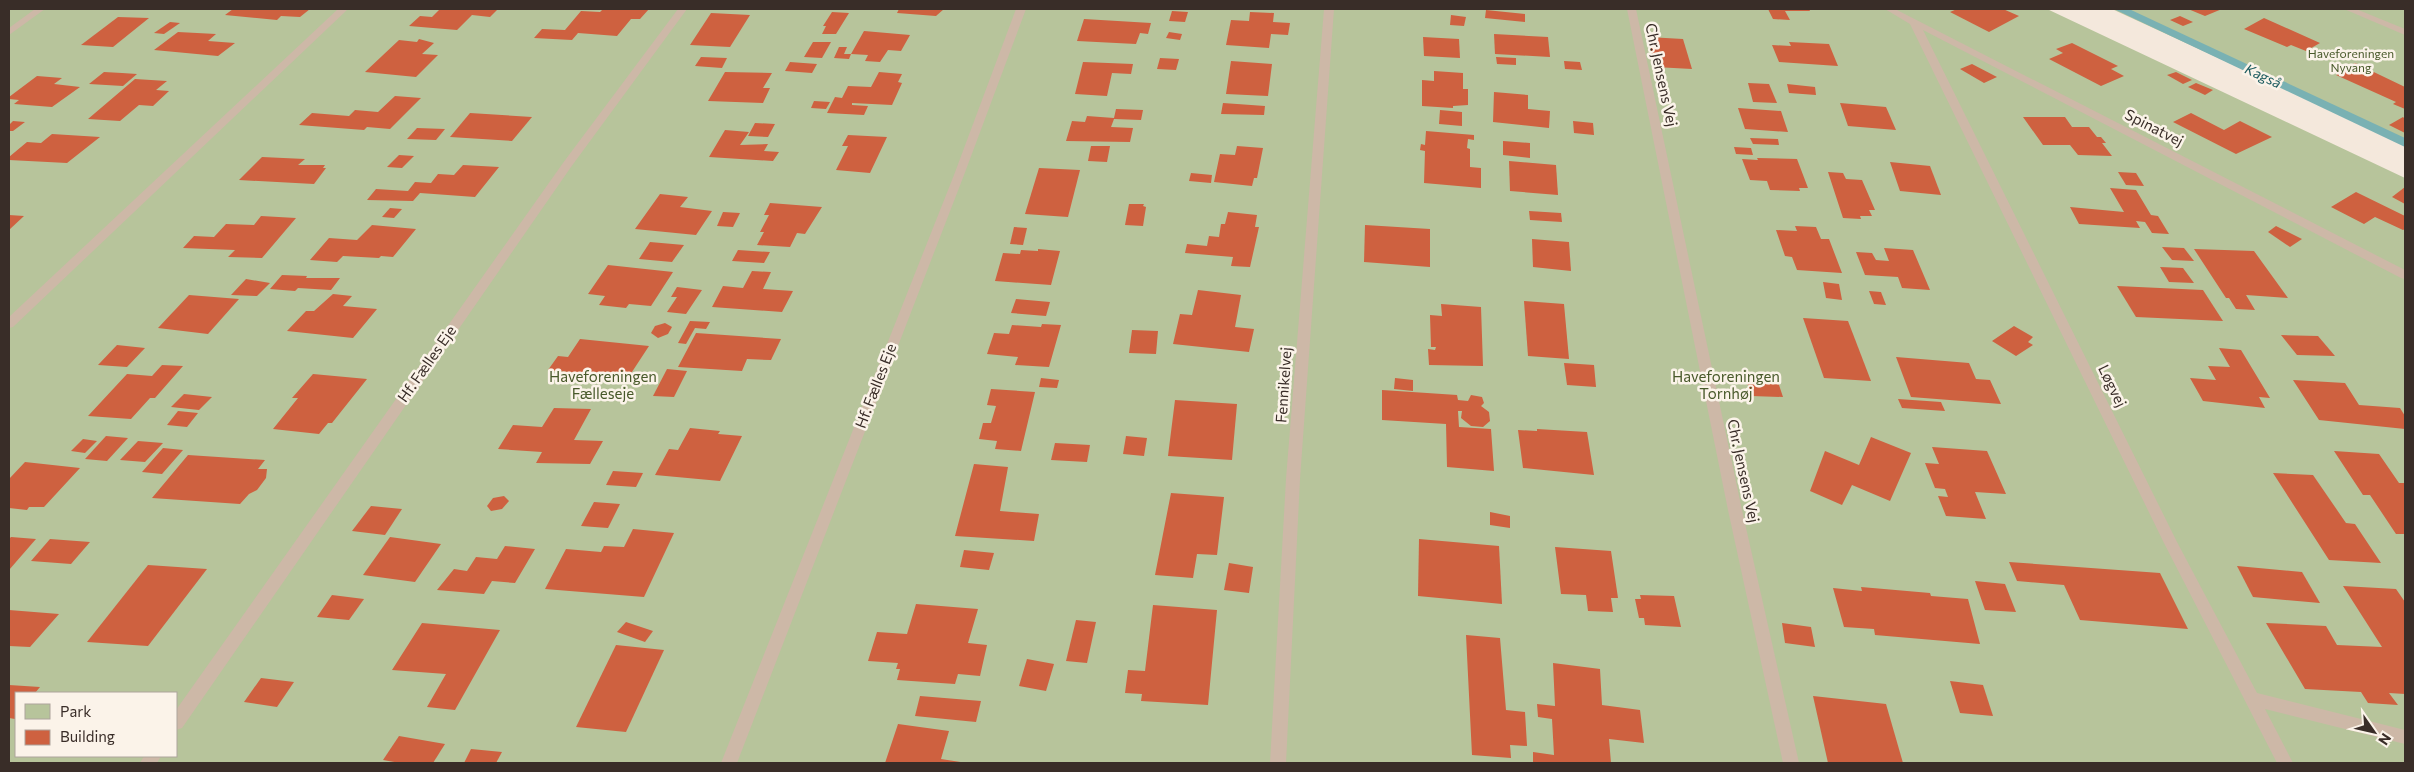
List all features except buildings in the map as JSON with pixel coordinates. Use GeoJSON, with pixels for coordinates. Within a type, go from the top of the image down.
{"type":"FeatureCollection","features":[{"type":"Feature","properties":{"kind":"lane"},"geometry":{"type":"LineString","coordinates":[[9,32],[40,9]]}},
{"type":"Feature","properties":{"kind":"lane"},"geometry":{"type":"LineString","coordinates":[[9,324],[343,9]]}},
{"type":"Feature","properties":{"kind":"lane","name":"Hf. Fælles Eje"},"geometry":{"type":"LineString","coordinates":[[178,720],[567,165],[682,9]]}},
{"type":"Feature","properties":{"kind":"lane","name":"Hf. Fælles Eje"},"geometry":{"type":"LineString","coordinates":[[729,763],[959,175],[1021,9]]}},
{"type":"Feature","properties":{"kind":"lane","name":"Fennikelvej"},"geometry":{"type":"LineString","coordinates":[[1278,763],[1293,479],[1329,9]]}},
{"type":"Feature","properties":{"kind":"lane","name":"Chr. Jensens Vej"},"geometry":{"type":"LineString","coordinates":[[1631,9],[1735,510],[1791,763]]}},
{"type":"Feature","properties":{"kind":"lane","name":"Spinatvej"},"geometry":{"type":"LineString","coordinates":[[1889,9],[2405,275]]}},
{"type":"Feature","properties":{"kind":"lane"},"geometry":{"type":"LineString","coordinates":[[2349,9],[2405,32]]}},
{"type":"Feature","properties":{"kind":"lane","name":"Løgvej"},"geometry":{"type":"LineString","coordinates":[[1914,22],[2171,543],[2285,763]]}},
{"type":"Feature","properties":{"kind":"lane"},"geometry":{"type":"LineString","coordinates":[[2252,699],[2405,737]]}},
{"type":"Feature","properties":{"kind":"green space"},"geometry":{"type":"Polygon","coordinates":[[[9,9],[2047,9],[2405,178],[2405,763],[9,763],[9,9]]]}},
{"type":"Feature","properties":{"kind":"green space","name":"Haveforeningen Nyvang"},"geometry":{"type":"Polygon","coordinates":[[[2112,9],[2405,9],[2405,144],[2112,9]]]}},
{"type":"Feature","properties":{"kind":"waterway","name":"Kagså"},"geometry":{"type":"LineString","coordinates":[[2120,9],[2405,143]]}},
{"type":"Feature","properties":{"kind":"park label","name":"Haveforeningen Fælleseje"},"geometry":{"type":"Point","coordinates":[603,386]}},
{"type":"Feature","properties":{"kind":"park label","name":"Haveforeningen Tornhøj"},"geometry":{"type":"Point","coordinates":[1726,386]}}]}
